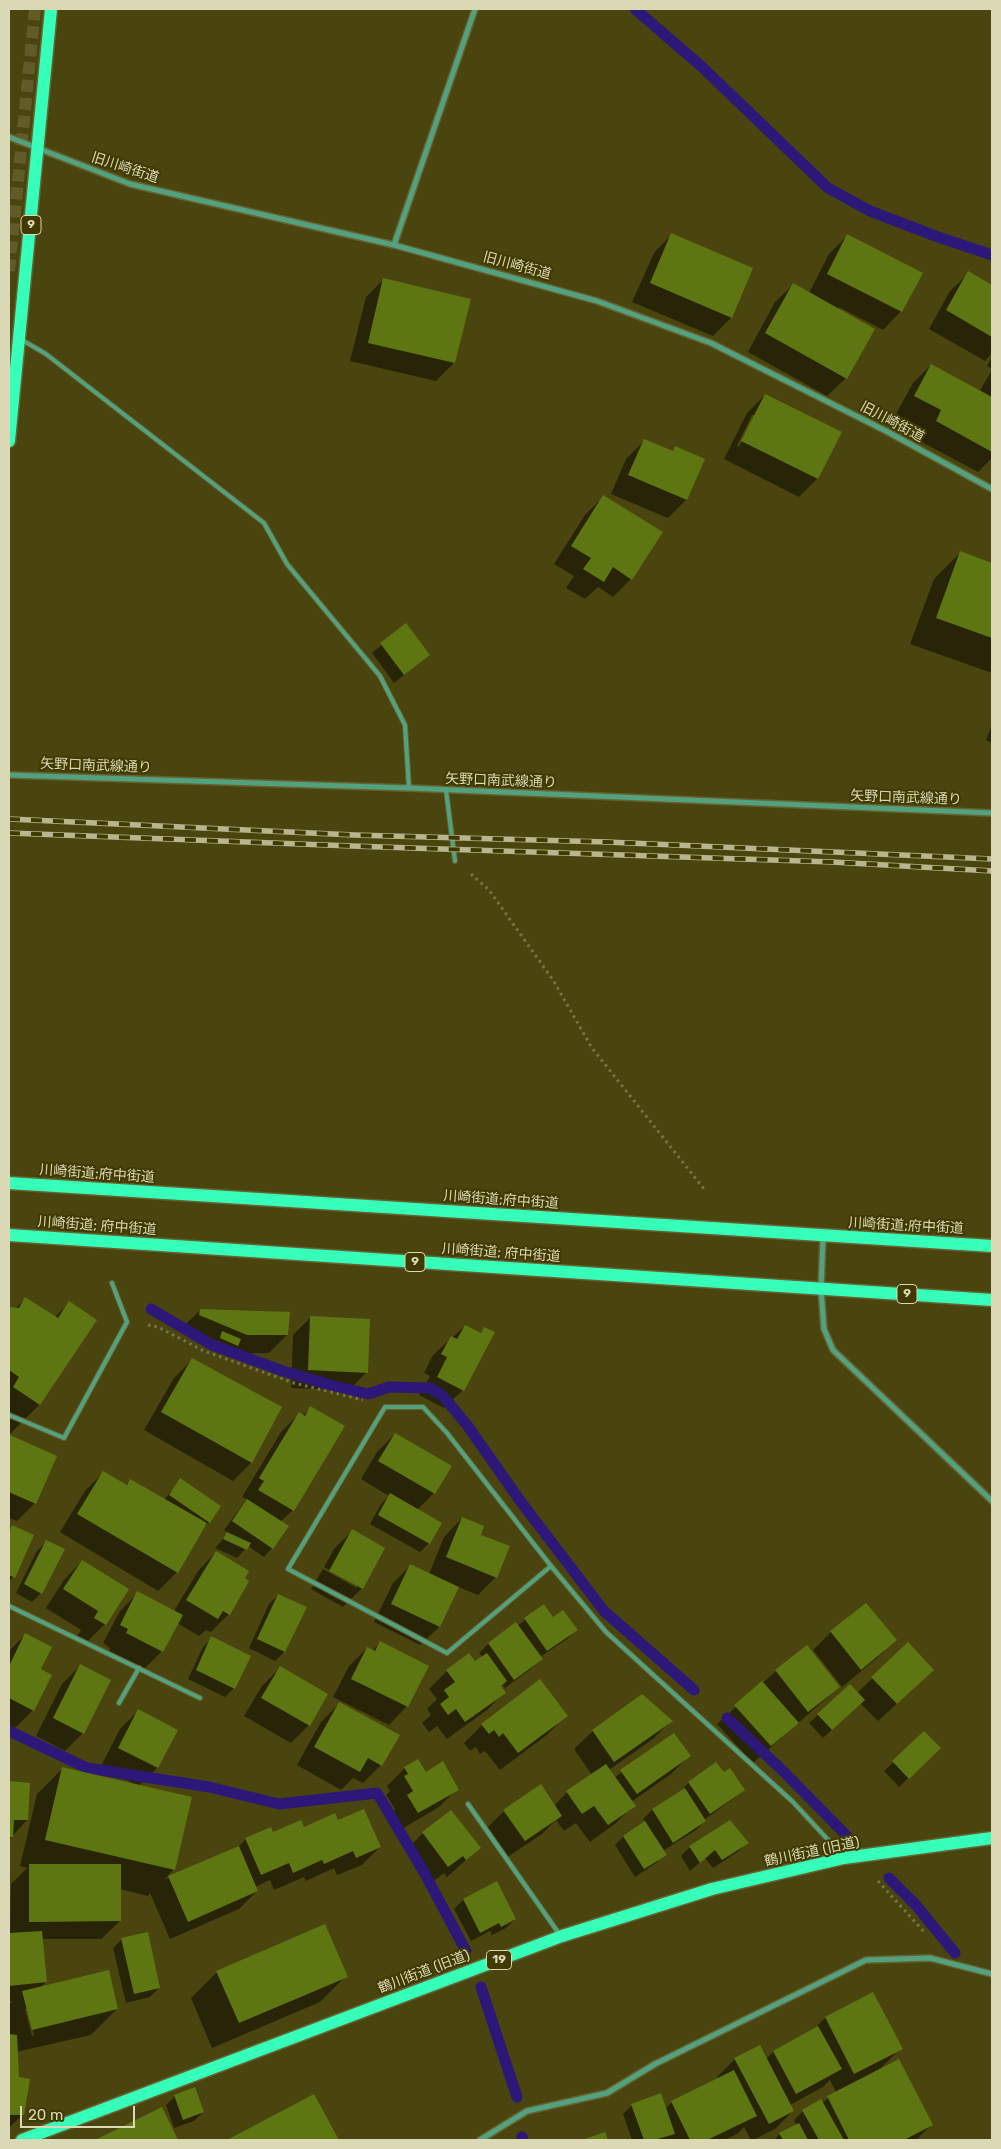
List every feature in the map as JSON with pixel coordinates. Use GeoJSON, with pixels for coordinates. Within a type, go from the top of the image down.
{"type":"FeatureCollection","features":[{"type":"Feature","properties":{"kind":"main road","name":"9"},"geometry":{"type":"LineString","coordinates":[[9,441],[52,9]]}},
{"type":"Feature","properties":{"kind":"main road","name":"川崎街道;府中街道"},"geometry":{"type":"LineString","coordinates":[[9,1183],[992,1246]]}},
{"type":"Feature","properties":{"kind":"main road","name":"川崎街道; 府中街道"},"geometry":{"type":"LineString","coordinates":[[9,1236],[992,1300]]}},
{"type":"Feature","properties":{"kind":"main road","name":"鶴川街道 (旧道)"},"geometry":{"type":"LineString","coordinates":[[28,2139],[562,1936],[712,1889],[850,1857],[992,1838]]}},
{"type":"Feature","properties":{"kind":"street"},"geometry":{"type":"LineString","coordinates":[[394,245],[475,9]]}},
{"type":"Feature","properties":{"kind":"street","name":"旧川崎街道"},"geometry":{"type":"LineString","coordinates":[[9,137],[130,184],[394,245],[597,301],[711,343],[886,431],[992,490]]}},
{"type":"Feature","properties":{"kind":"street","name":"矢野口南武線通り"},"geometry":{"type":"LineString","coordinates":[[9,775],[409,788],[992,813]]}},
{"type":"Feature","properties":{"kind":"street"},"geometry":{"type":"LineString","coordinates":[[822,1236],[821,1289],[824,1329],[834,1350],[992,1501]]}},
{"type":"Feature","properties":{"kind":"street"},"geometry":{"type":"LineString","coordinates":[[480,2140],[527,2111],[607,2093],[655,2064],[866,1960],[930,1958],[992,1974]]}},
{"type":"Feature","properties":{"kind":"lane"},"geometry":{"type":"LineString","coordinates":[[20,339],[54,360],[264,523],[287,564],[380,676],[405,725],[409,788]]}},
{"type":"Feature","properties":{"kind":"lane"},"geometry":{"type":"LineString","coordinates":[[446,790],[455,861]]}},
{"type":"Feature","properties":{"kind":"lane"},"geometry":{"type":"LineString","coordinates":[[9,1415],[64,1438],[126,1322],[112,1284]]}},
{"type":"Feature","properties":{"kind":"lane"},"geometry":{"type":"LineString","coordinates":[[551,1566],[448,1653],[288,1569],[385,1407],[424,1407],[447,1433],[551,1566],[606,1632],[793,1802],[850,1857]]}},
{"type":"Feature","properties":{"kind":"lane"},"geometry":{"type":"LineString","coordinates":[[9,1606],[200,1698]]}},
{"type":"Feature","properties":{"kind":"lane"},"geometry":{"type":"LineString","coordinates":[[119,1703],[138,1668]]}},
{"type":"Feature","properties":{"kind":"lane"},"geometry":{"type":"LineString","coordinates":[[468,1804],[562,1936]]}},
{"type":"Feature","properties":{"kind":"path"},"geometry":{"type":"LineString","coordinates":[[455,861],[489,890],[553,980],[592,1048],[704,1189]]}},
{"type":"Feature","properties":{"kind":"path"},"geometry":{"type":"LineString","coordinates":[[126,1322],[158,1327],[204,1351],[294,1383],[385,1407]]}},
{"type":"Feature","properties":{"kind":"path"},"geometry":{"type":"LineString","coordinates":[[850,1857],[952,1963]]}},
{"type":"Feature","properties":{"kind":"building"},"geometry":{"type":"Polygon","coordinates":[[[671,233],[753,268],[732,318],[650,283],[671,233]]]}},
{"type":"Feature","properties":{"kind":"building"},"geometry":{"type":"Polygon","coordinates":[[[847,234],[923,273],[902,312],[827,274],[847,234]]]}},
{"type":"Feature","properties":{"kind":"building"},"geometry":{"type":"Polygon","coordinates":[[[968,271],[992,285],[992,337],[946,310],[968,271]]]}},
{"type":"Feature","properties":{"kind":"building"},"geometry":{"type":"Polygon","coordinates":[[[383,278],[471,299],[455,363],[368,343],[383,278]]]}},
{"type":"Feature","properties":{"kind":"building"},"geometry":{"type":"Polygon","coordinates":[[[793,283],[875,329],[847,379],[765,333],[793,283]]]}},
{"type":"Feature","properties":{"kind":"building"},"geometry":{"type":"Polygon","coordinates":[[[931,364],[992,397],[992,452],[936,421],[941,410],[914,396],[931,364]]]}},
{"type":"Feature","properties":{"kind":"building"},"geometry":{"type":"Polygon","coordinates":[[[765,394],[842,432],[818,479],[741,441],[765,394]]]}},
{"type":"Feature","properties":{"kind":"building"},"geometry":{"type":"Polygon","coordinates":[[[644,439],[673,451],[675,446],[705,459],[687,500],[628,475],[644,439]]]}},
{"type":"Feature","properties":{"kind":"building"},"geometry":{"type":"Polygon","coordinates":[[[603,495],[663,532],[632,580],[613,567],[604,582],[583,569],[591,558],[571,546],[603,495]]]}},
{"type":"Feature","properties":{"kind":"building"},"geometry":{"type":"Polygon","coordinates":[[[960,551],[992,563],[992,638],[936,618],[960,551]]]}},
{"type":"Feature","properties":{"kind":"building"},"geometry":{"type":"Polygon","coordinates":[[[406,623],[430,655],[404,675],[380,643],[406,623]]]}},
{"type":"Feature","properties":{"kind":"building"},"geometry":{"type":"Polygon","coordinates":[[[25,1297],[58,1318],[69,1301],[97,1320],[40,1405],[13,1387],[19,1377],[9,1370],[9,1310],[10,1307],[19,1308],[25,1297]]]}},
{"type":"Feature","properties":{"kind":"building"},"geometry":{"type":"Polygon","coordinates":[[[200,1309],[290,1312],[288,1335],[247,1335],[199,1315],[200,1309]]]}},
{"type":"Feature","properties":{"kind":"building"},"geometry":{"type":"Polygon","coordinates":[[[310,1316],[370,1319],[368,1373],[308,1370],[310,1316]]]}},
{"type":"Feature","properties":{"kind":"building"},"geometry":{"type":"Polygon","coordinates":[[[465,1325],[481,1333],[484,1327],[495,1332],[464,1391],[437,1377],[447,1357],[441,1354],[451,1336],[457,1339],[465,1325]]]}},
{"type":"Feature","properties":{"kind":"building"},"geometry":{"type":"Polygon","coordinates":[[[222,1331],[241,1339],[238,1346],[220,1338],[222,1331]]]}},
{"type":"Feature","properties":{"kind":"building"},"geometry":{"type":"Polygon","coordinates":[[[192,1358],[282,1407],[252,1463],[161,1412],[192,1358]]]}},
{"type":"Feature","properties":{"kind":"building"},"geometry":{"type":"Polygon","coordinates":[[[310,1406],[345,1426],[294,1511],[258,1490],[264,1481],[259,1478],[299,1412],[305,1416],[310,1406]]]}},
{"type":"Feature","properties":{"kind":"building"},"geometry":{"type":"Polygon","coordinates":[[[395,1433],[452,1466],[435,1494],[378,1461],[395,1433]]]}},
{"type":"Feature","properties":{"kind":"building"},"geometry":{"type":"Polygon","coordinates":[[[10,1435],[57,1456],[36,1504],[9,1492],[10,1435]]]}},
{"type":"Feature","properties":{"kind":"building"},"geometry":{"type":"Polygon","coordinates":[[[103,1471],[127,1485],[130,1479],[207,1523],[178,1573],[77,1514],[103,1471]]]}},
{"type":"Feature","properties":{"kind":"building"},"geometry":{"type":"Polygon","coordinates":[[[180,1478],[221,1506],[210,1523],[169,1495],[180,1478]]]}},
{"type":"Feature","properties":{"kind":"building"},"geometry":{"type":"Polygon","coordinates":[[[390,1493],[442,1523],[430,1544],[378,1515],[390,1493]]]}},
{"type":"Feature","properties":{"kind":"building"},"geometry":{"type":"Polygon","coordinates":[[[247,1499],[289,1526],[273,1549],[232,1521],[247,1499]]]}},
{"type":"Feature","properties":{"kind":"building"},"geometry":{"type":"Polygon","coordinates":[[[462,1517],[484,1526],[481,1535],[510,1546],[497,1578],[446,1557],[462,1517]]]}},
{"type":"Feature","properties":{"kind":"building"},"geometry":{"type":"Polygon","coordinates":[[[12,1525],[34,1535],[15,1578],[9,1575],[9,1532],[12,1525]]]}},
{"type":"Feature","properties":{"kind":"building"},"geometry":{"type":"Polygon","coordinates":[[[352,1529],[385,1548],[363,1589],[329,1571],[352,1529]]]}},
{"type":"Feature","properties":{"kind":"building"},"geometry":{"type":"Polygon","coordinates":[[[227,1532],[251,1543],[247,1550],[223,1539],[227,1532]]]}},
{"type":"Feature","properties":{"kind":"building"},"geometry":{"type":"Polygon","coordinates":[[[46,1540],[65,1549],[42,1594],[24,1584],[46,1540]]]}},
{"type":"Feature","properties":{"kind":"building"},"geometry":{"type":"Polygon","coordinates":[[[216,1551],[249,1571],[245,1578],[249,1581],[230,1615],[223,1611],[218,1619],[186,1600],[216,1551]]]}},
{"type":"Feature","properties":{"kind":"building"},"geometry":{"type":"Polygon","coordinates":[[[82,1560],[129,1589],[106,1625],[94,1618],[98,1611],[63,1589],[82,1560]]]}},
{"type":"Feature","properties":{"kind":"building"},"geometry":{"type":"Polygon","coordinates":[[[410,1564],[459,1587],[440,1627],[391,1604],[410,1564]]]}},
{"type":"Feature","properties":{"kind":"building"},"geometry":{"type":"Polygon","coordinates":[[[137,1591],[183,1615],[163,1652],[126,1633],[128,1629],[120,1625],[137,1591]]]}},
{"type":"Feature","properties":{"kind":"building"},"geometry":{"type":"Polygon","coordinates":[[[278,1594],[307,1607],[285,1652],[257,1639],[278,1594]]]}},
{"type":"Feature","properties":{"kind":"building"},"geometry":{"type":"Polygon","coordinates":[[[866,1603],[897,1640],[861,1670],[830,1631],[866,1603]]]}},
{"type":"Feature","properties":{"kind":"building"},"geometry":{"type":"Polygon","coordinates":[[[544,1604],[553,1617],[563,1610],[578,1630],[547,1651],[524,1618],[544,1604]]]}},
{"type":"Feature","properties":{"kind":"building"},"geometry":{"type":"Polygon","coordinates":[[[516,1622],[543,1659],[514,1680],[488,1643],[516,1622]]]}},
{"type":"Feature","properties":{"kind":"building"},"geometry":{"type":"Polygon","coordinates":[[[25,1633],[52,1647],[41,1669],[52,1675],[34,1711],[9,1698],[9,1666],[25,1633]]]}},
{"type":"Feature","properties":{"kind":"building"},"geometry":{"type":"Polygon","coordinates":[[[211,1636],[251,1656],[235,1689],[196,1670],[211,1636]]]}},
{"type":"Feature","properties":{"kind":"building"},"geometry":{"type":"Polygon","coordinates":[[[380,1641],[429,1666],[408,1707],[351,1679],[367,1647],[375,1651],[380,1641]]]}},
{"type":"Feature","properties":{"kind":"building"},"geometry":{"type":"Polygon","coordinates":[[[908,1642],[934,1670],[897,1704],[871,1677],[908,1642]]]}},
{"type":"Feature","properties":{"kind":"building"},"geometry":{"type":"Polygon","coordinates":[[[807,1645],[840,1687],[808,1712],[775,1670],[807,1645]]]}},
{"type":"Feature","properties":{"kind":"building"},"geometry":{"type":"Polygon","coordinates":[[[469,1653],[475,1661],[487,1653],[507,1681],[501,1686],[506,1693],[465,1722],[456,1709],[448,1715],[440,1704],[449,1697],[444,1690],[455,1682],[446,1670],[469,1653]]]}},
{"type":"Feature","properties":{"kind":"building"},"geometry":{"type":"Polygon","coordinates":[[[80,1664],[111,1680],[84,1734],[53,1718],[80,1664]]]}},
{"type":"Feature","properties":{"kind":"building"},"geometry":{"type":"Polygon","coordinates":[[[280,1666],[328,1694],[310,1726],[261,1698],[280,1666]]]}},
{"type":"Feature","properties":{"kind":"building"},"geometry":{"type":"Polygon","coordinates":[[[540,1679],[568,1716],[518,1753],[503,1733],[499,1737],[494,1730],[489,1734],[481,1724],[540,1679]]]}},
{"type":"Feature","properties":{"kind":"building"},"geometry":{"type":"Polygon","coordinates":[[[762,1681],[799,1723],[771,1746],[734,1705],[762,1681]]]}},
{"type":"Feature","properties":{"kind":"building"},"geometry":{"type":"Polygon","coordinates":[[[850,1684],[865,1700],[832,1730],[817,1714],[850,1684]]]}},
{"type":"Feature","properties":{"kind":"building"},"geometry":{"type":"Polygon","coordinates":[[[642,1694],[673,1721],[614,1762],[592,1730],[642,1694]]]}},
{"type":"Feature","properties":{"kind":"building"},"geometry":{"type":"Polygon","coordinates":[[[339,1702],[400,1735],[382,1766],[368,1758],[360,1772],[314,1747],[339,1702]]]}},
{"type":"Feature","properties":{"kind":"building"},"geometry":{"type":"Polygon","coordinates":[[[138,1709],[178,1730],[158,1768],[118,1748],[138,1709]]]}},
{"type":"Feature","properties":{"kind":"building"},"geometry":{"type":"Polygon","coordinates":[[[924,1731],[941,1748],[909,1779],[892,1761],[924,1731]]]}},
{"type":"Feature","properties":{"kind":"building"},"geometry":{"type":"Polygon","coordinates":[[[674,1733],[691,1756],[637,1794],[620,1770],[674,1733]]]}},
{"type":"Feature","properties":{"kind":"building"},"geometry":{"type":"Polygon","coordinates":[[[418,1759],[426,1772],[443,1761],[459,1790],[418,1813],[407,1795],[413,1791],[404,1776],[408,1774],[404,1767],[418,1759]]]}},
{"type":"Feature","properties":{"kind":"building"},"geometry":{"type":"Polygon","coordinates":[[[716,1762],[724,1772],[730,1768],[745,1790],[710,1814],[688,1782],[716,1762]]]}},
{"type":"Feature","properties":{"kind":"building"},"geometry":{"type":"Polygon","coordinates":[[[606,1764],[636,1806],[608,1825],[594,1806],[582,1814],[566,1791],[606,1764]]]}},
{"type":"Feature","properties":{"kind":"building"},"geometry":{"type":"Polygon","coordinates":[[[62,1767],[192,1797],[175,1870],[45,1840],[62,1767]]]}},
{"type":"Feature","properties":{"kind":"building"},"geometry":{"type":"Polygon","coordinates":[[[9,1781],[30,1783],[28,1820],[14,1820],[13,1837],[9,1837],[9,1781]]]}},
{"type":"Feature","properties":{"kind":"building"},"geometry":{"type":"Polygon","coordinates":[[[541,1784],[562,1816],[525,1841],[503,1810],[541,1784]]]}},
{"type":"Feature","properties":{"kind":"building"},"geometry":{"type":"Polygon","coordinates":[[[685,1788],[706,1821],[673,1843],[652,1809],[685,1788]]]}},
{"type":"Feature","properties":{"kind":"building"},"geometry":{"type":"Polygon","coordinates":[[[364,1809],[381,1847],[356,1858],[353,1851],[324,1864],[322,1860],[293,1873],[289,1863],[261,1875],[245,1838],[271,1827],[273,1832],[301,1820],[304,1827],[335,1813],[338,1820],[364,1809]]]}},
{"type":"Feature","properties":{"kind":"building"},"geometry":{"type":"Polygon","coordinates":[[[451,1810],[481,1848],[466,1860],[463,1856],[448,1867],[422,1832],[451,1810]]]}},
{"type":"Feature","properties":{"kind":"building"},"geometry":{"type":"Polygon","coordinates":[[[730,1820],[749,1843],[722,1860],[715,1850],[700,1863],[689,1846],[730,1820]]]}},
{"type":"Feature","properties":{"kind":"building"},"geometry":{"type":"Polygon","coordinates":[[[645,1821],[667,1855],[644,1869],[623,1836],[645,1821]]]}},
{"type":"Feature","properties":{"kind":"building"},"geometry":{"type":"Polygon","coordinates":[[[239,1846],[258,1891],[188,1922],[168,1876],[239,1846]]]}},
{"type":"Feature","properties":{"kind":"building"},"geometry":{"type":"Polygon","coordinates":[[[29,1864],[121,1864],[121,1921],[29,1922],[29,1864]]]}},
{"type":"Feature","properties":{"kind":"building"},"geometry":{"type":"Polygon","coordinates":[[[497,1881],[516,1919],[501,1927],[499,1923],[480,1933],[463,1899],[497,1881]]]}},
{"type":"Feature","properties":{"kind":"building"},"geometry":{"type":"Polygon","coordinates":[[[325,1924],[348,1977],[239,2023],[216,1971],[325,1924]]]}},
{"type":"Feature","properties":{"kind":"building"},"geometry":{"type":"Polygon","coordinates":[[[42,1931],[47,1982],[9,1986],[9,1933],[42,1931]]]}},
{"type":"Feature","properties":{"kind":"building"},"geometry":{"type":"Polygon","coordinates":[[[148,1932],[160,1988],[134,1994],[121,1938],[148,1932]]]}},
{"type":"Feature","properties":{"kind":"building"},"geometry":{"type":"Polygon","coordinates":[[[109,1970],[118,2009],[32,2030],[22,1991],[109,1970]]]}},
{"type":"Feature","properties":{"kind":"building"},"geometry":{"type":"Polygon","coordinates":[[[873,1992],[903,2049],[854,2074],[825,2017],[873,1992]]]}},
{"type":"Feature","properties":{"kind":"building"},"geometry":{"type":"Polygon","coordinates":[[[818,2026],[842,2069],[796,2094],[773,2051],[818,2026]]]}},
{"type":"Feature","properties":{"kind":"building"},"geometry":{"type":"Polygon","coordinates":[[[9,2034],[17,2035],[19,2077],[30,2079],[24,2115],[9,2115],[9,2034]]]}},
{"type":"Feature","properties":{"kind":"building"},"geometry":{"type":"Polygon","coordinates":[[[760,2045],[794,2111],[769,2124],[734,2058],[760,2045]]]}},
{"type":"Feature","properties":{"kind":"building"},"geometry":{"type":"Polygon","coordinates":[[[899,2059],[933,2125],[904,2140],[849,2140],[827,2096],[899,2059]]]}},
{"type":"Feature","properties":{"kind":"building"},"geometry":{"type":"Polygon","coordinates":[[[734,2070],[757,2116],[707,2140],[690,2140],[671,2101],[734,2070]]]}},
{"type":"Feature","properties":{"kind":"building"},"geometry":{"type":"Polygon","coordinates":[[[195,2087],[204,2112],[183,2120],[174,2095],[195,2087]]]}},
{"type":"Feature","properties":{"kind":"building"},"geometry":{"type":"Polygon","coordinates":[[[661,2093],[675,2134],[654,2140],[644,2140],[631,2104],[661,2093]]]}},
{"type":"Feature","properties":{"kind":"building"},"geometry":{"type":"Polygon","coordinates":[[[314,2094],[339,2140],[227,2140],[314,2094]]]}},
{"type":"Feature","properties":{"kind":"building"},"geometry":{"type":"Polygon","coordinates":[[[821,2099],[844,2140],[819,2140],[802,2110],[821,2099]]]}},
{"type":"Feature","properties":{"kind":"building"},"geometry":{"type":"Polygon","coordinates":[[[162,2107],[178,2140],[95,2140],[162,2107]]]}},
{"type":"Feature","properties":{"kind":"building"},"geometry":{"type":"Polygon","coordinates":[[[799,2123],[808,2140],[783,2140],[779,2133],[799,2123]]]}},
{"type":"Feature","properties":{"kind":"building"},"geometry":{"type":"Polygon","coordinates":[[[605,2132],[608,2140],[582,2140],[605,2132]]]}},
{"type":"Feature","properties":{"kind":"waterway"},"geometry":{"type":"LineString","coordinates":[[635,9],[701,66],[828,188],[870,211],[992,255]]}},
{"type":"Feature","properties":{"kind":"waterway"},"geometry":{"type":"LineString","coordinates":[[151,1309],[212,1345],[283,1371],[330,1385],[368,1394],[389,1387],[430,1388],[442,1395],[467,1425],[521,1502],[604,1611],[694,1690]]}},
{"type":"Feature","properties":{"kind":"waterway"},"geometry":{"type":"LineString","coordinates":[[727,1718],[847,1836]]}},
{"type":"Feature","properties":{"kind":"waterway"},"geometry":{"type":"LineString","coordinates":[[9,1731],[87,1768],[209,1787],[279,1804],[377,1793],[425,1874],[466,1951]]}},
{"type":"Feature","properties":{"kind":"waterway"},"geometry":{"type":"LineString","coordinates":[[889,1878],[915,1904],[955,1953]]}},
{"type":"Feature","properties":{"kind":"waterway"},"geometry":{"type":"LineString","coordinates":[[481,1987],[517,2097]]}},
{"type":"Feature","properties":{"kind":"tunnel"},"geometry":{"type":"LineString","coordinates":[[9,271],[35,9]]}},
{"type":"Feature","properties":{"kind":"railway"},"geometry":{"type":"LineString","coordinates":[[9,819],[354,835],[607,842],[992,859]]}},
{"type":"Feature","properties":{"kind":"railway"},"geometry":{"type":"LineString","coordinates":[[9,833],[832,862],[992,871]]}}]}
